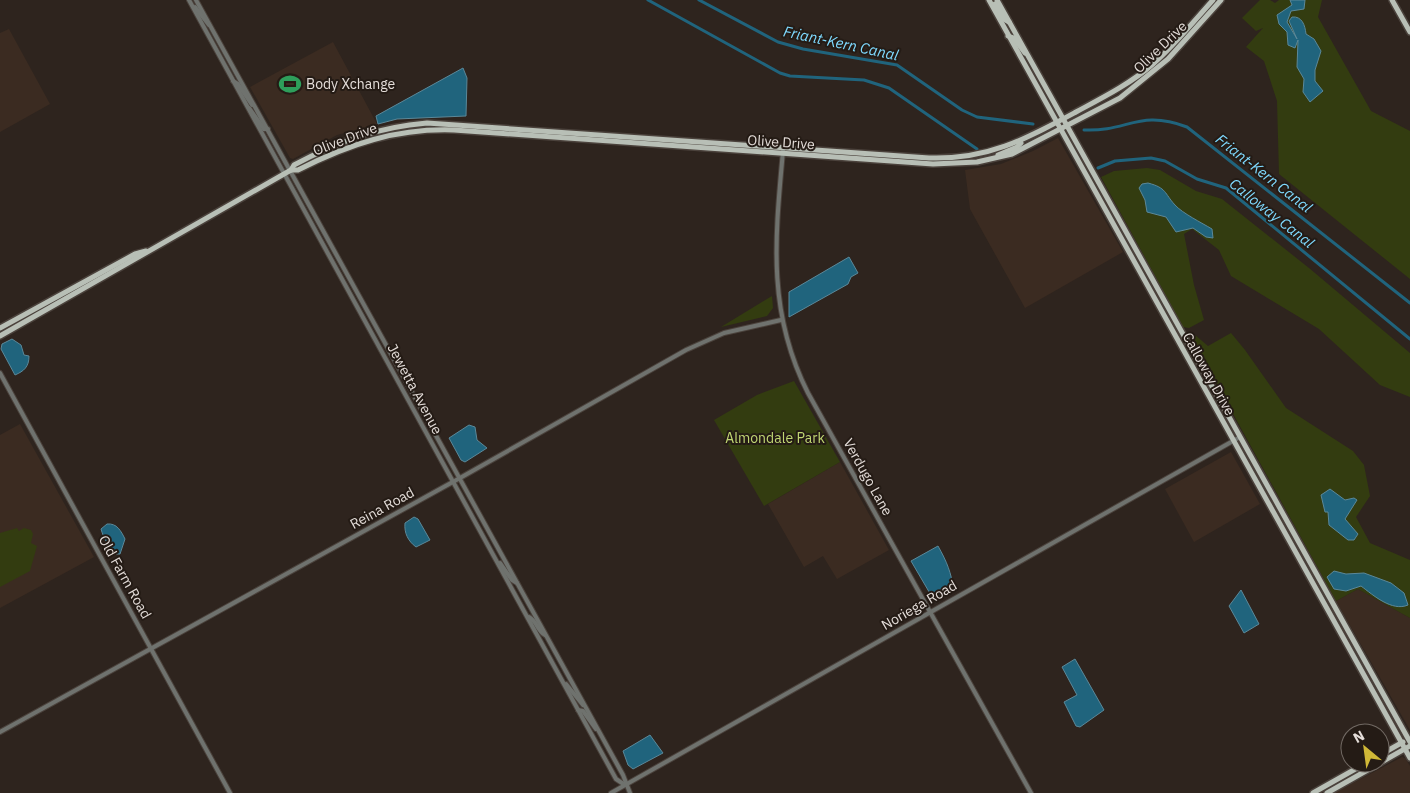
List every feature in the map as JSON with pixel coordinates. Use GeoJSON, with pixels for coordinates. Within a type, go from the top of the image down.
{"type":"FeatureCollection","features":[{"type":"Feature","properties":{"kind":"main road"},"geometry":{"type":"LineString","coordinates":[[990,0],[1004,19],[1010,22]]}},
{"type":"Feature","properties":{"kind":"main road"},"geometry":{"type":"LineString","coordinates":[[990,0],[1060,130],[1161,309],[1181,338]]}},
{"type":"Feature","properties":{"kind":"main road","name":"Calloway Drive"},"geometry":{"type":"LineString","coordinates":[[997,0],[1064,118],[1234,441],[1402,742],[1409,743]]}},
{"type":"Feature","properties":{"kind":"main road","name":"Olive Drive"},"geometry":{"type":"LineString","coordinates":[[291,170],[298,170],[331,154],[367,140],[411,131],[514,128],[929,158],[963,157],[995,150],[1023,140],[1127,83],[1153,63],[1174,43],[1213,0]]}},
{"type":"Feature","properties":{"kind":"main road","name":"Olive Drive"},"geometry":{"type":"LineString","coordinates":[[0,336],[137,260],[147,251],[291,170],[294,165],[324,149],[358,136],[399,126],[436,123],[552,136],[833,158],[943,164],[977,162],[994,159],[1024,149],[1120,98],[1157,69],[1222,0]]}},
{"type":"Feature","properties":{"kind":"main road"},"geometry":{"type":"LineString","coordinates":[[1392,0],[1410,32]]}},
{"type":"Feature","properties":{"kind":"main road"},"geometry":{"type":"LineString","coordinates":[[1186,40],[1199,19],[1199,15]]}},
{"type":"Feature","properties":{"kind":"main road"},"geometry":{"type":"LineString","coordinates":[[1008,36],[1012,36],[1022,52],[1028,54]]}},
{"type":"Feature","properties":{"kind":"main road"},"geometry":{"type":"LineString","coordinates":[[1157,69],[1158,64],[1174,43]]}},
{"type":"Feature","properties":{"kind":"main road"},"geometry":{"type":"LineString","coordinates":[[411,131],[414,127],[436,123]]}},
{"type":"Feature","properties":{"kind":"main road"},"geometry":{"type":"LineString","coordinates":[[552,136],[577,132]]}},
{"type":"Feature","properties":{"kind":"main road"},"geometry":{"type":"LineString","coordinates":[[331,154],[357,139],[358,136]]}},
{"type":"Feature","properties":{"kind":"main road"},"geometry":{"type":"LineString","coordinates":[[994,159],[1017,147],[1023,140]]}},
{"type":"Feature","properties":{"kind":"main road"},"geometry":{"type":"LineString","coordinates":[[680,146],[683,144],[699,144],[703,141]]}},
{"type":"Feature","properties":{"kind":"main road"},"geometry":{"type":"LineString","coordinates":[[833,158],[838,154],[861,153]]}},
{"type":"Feature","properties":{"kind":"main road"},"geometry":{"type":"LineString","coordinates":[[1112,222],[1118,219]]}},
{"type":"Feature","properties":{"kind":"main road","name":"Olive Drive"},"geometry":{"type":"LineString","coordinates":[[0,328],[135,254],[147,251]]}},
{"type":"Feature","properties":{"kind":"main road"},"geometry":{"type":"LineString","coordinates":[[40,314],[58,300],[60,295]]}},
{"type":"Feature","properties":{"kind":"main road","name":"Calloway Drive"},"geometry":{"type":"LineString","coordinates":[[1181,338],[1202,370],[1240,437],[1409,743],[1410,758]]}},
{"type":"Feature","properties":{"kind":"main road"},"geometry":{"type":"LineString","coordinates":[[1390,749],[1402,742]]}},
{"type":"Feature","properties":{"kind":"main road"},"geometry":{"type":"LineString","coordinates":[[1390,756],[1409,743]]}},
{"type":"Feature","properties":{"kind":"main road"},"geometry":{"type":"LineString","coordinates":[[1313,793],[1349,773]]}},
{"type":"Feature","properties":{"kind":"main road"},"geometry":{"type":"LineString","coordinates":[[1321,793],[1350,773]]}},
{"type":"Feature","properties":{"kind":"main road"},"geometry":{"type":"LineString","coordinates":[[1327,793],[1362,773]]}},
{"type":"Feature","properties":{"kind":"street","name":"Jewetta Avenue"},"geometry":{"type":"LineString","coordinates":[[196,0],[623,775],[625,785],[630,793]]}},
{"type":"Feature","properties":{"kind":"street","name":"Jewetta Avenue"},"geometry":{"type":"LineString","coordinates":[[190,2],[616,779],[625,785]]}},
{"type":"Feature","properties":{"kind":"street"},"geometry":{"type":"LineString","coordinates":[[190,2],[206,24],[210,26]]}},
{"type":"Feature","properties":{"kind":"street"},"geometry":{"type":"LineString","coordinates":[[233,81],[238,84],[249,102],[256,108]]}},
{"type":"Feature","properties":{"kind":"street"},"geometry":{"type":"LineString","coordinates":[[246,104],[256,115],[264,129],[268,130]]}},
{"type":"Feature","properties":{"kind":"street","name":"Verdugo Lane"},"geometry":{"type":"LineString","coordinates":[[783,147],[776,270],[781,320],[792,358],[808,393],[1031,793]]}},
{"type":"Feature","properties":{"kind":"street"},"geometry":{"type":"LineString","coordinates":[[95,283],[98,278],[116,264]]}},
{"type":"Feature","properties":{"kind":"street","name":"Reina Road"},"geometry":{"type":"LineString","coordinates":[[0,732],[460,478],[686,350],[724,333],[781,320]]}},
{"type":"Feature","properties":{"kind":"street","name":"Old Farm Road"},"geometry":{"type":"LineString","coordinates":[[0,373],[230,793]]}},
{"type":"Feature","properties":{"kind":"street","name":"Noriega Road"},"geometry":{"type":"LineString","coordinates":[[611,793],[1240,437]]}},
{"type":"Feature","properties":{"kind":"street"},"geometry":{"type":"LineString","coordinates":[[496,560],[512,580],[517,583]]}},
{"type":"Feature","properties":{"kind":"street"},"geometry":{"type":"LineString","coordinates":[[528,617],[534,620],[541,633],[545,635]]}},
{"type":"Feature","properties":{"kind":"street"},"geometry":{"type":"LineString","coordinates":[[564,683],[570,687],[580,703],[585,706]]}},
{"type":"Feature","properties":{"kind":"street"},"geometry":{"type":"LineString","coordinates":[[578,710],[583,711],[592,725],[598,730]]}},
{"type":"Feature","properties":{"kind":"shaded area"},"geometry":{"type":"Polygon","coordinates":[[[9,29],[50,104],[0,132],[0,33],[9,29]]]}},
{"type":"Feature","properties":{"kind":"shaded area"},"geometry":{"type":"Polygon","coordinates":[[[333,42],[377,124],[337,135],[293,159],[290,158],[250,87],[333,42]]]}},
{"type":"Feature","properties":{"kind":"shaded area"},"geometry":{"type":"Polygon","coordinates":[[[1058,138],[1123,252],[1025,308],[970,209],[965,170],[1001,164],[1058,138]]]}},
{"type":"Feature","properties":{"kind":"shaded area"},"geometry":{"type":"Polygon","coordinates":[[[20,424],[94,557],[0,608],[0,435],[20,424]]]}},
{"type":"Feature","properties":{"kind":"shaded area"},"geometry":{"type":"Polygon","coordinates":[[[1231,452],[1260,504],[1194,542],[1165,489],[1231,452]]]}},
{"type":"Feature","properties":{"kind":"shaded area"},"geometry":{"type":"Polygon","coordinates":[[[840,462],[889,550],[837,579],[823,556],[804,567],[768,504],[840,462]]]}},
{"type":"Feature","properties":{"kind":"shaded area"},"geometry":{"type":"Polygon","coordinates":[[[1358,589],[1410,618],[1410,730],[1336,601],[1358,589]]]}},
{"type":"Feature","properties":{"kind":"shaded area"},"geometry":{"type":"Polygon","coordinates":[[[1402,757],[1405,758],[1410,766],[1410,793],[1334,793],[1372,773],[1390,773],[1390,763],[1402,757]]]}},
{"type":"Feature","properties":{"kind":"green space"},"geometry":{"type":"Polygon","coordinates":[[[1260,0],[1270,0],[1275,3],[1279,0],[1322,0],[1318,17],[1371,111],[1410,131],[1410,279],[1279,174],[1277,101],[1264,61],[1246,47],[1263,28],[1256,31],[1242,18],[1260,0]]]}},
{"type":"Feature","properties":{"kind":"green space"},"geometry":{"type":"Polygon","coordinates":[[[1147,168],[1160,170],[1196,191],[1222,199],[1309,268],[1410,353],[1410,397],[1380,385],[1319,329],[1231,276],[1219,250],[1192,229],[1184,234],[1194,285],[1204,320],[1189,328],[1183,327],[1101,177],[1114,171],[1147,168]]]}},
{"type":"Feature","properties":{"kind":"green space"},"geometry":{"type":"Polygon","coordinates":[[[772,296],[773,308],[767,316],[721,327],[772,296]]]}},
{"type":"Feature","properties":{"kind":"green space"},"geometry":{"type":"Polygon","coordinates":[[[1231,333],[1286,408],[1353,451],[1364,465],[1370,496],[1356,517],[1370,543],[1410,560],[1410,618],[1358,589],[1336,601],[1193,341],[1195,335],[1208,346],[1231,333]]]}},
{"type":"Feature","properties":{"kind":"green space","name":"Almondale Park"},"geometry":{"type":"Polygon","coordinates":[[[794,381],[840,462],[764,506],[714,420],[757,395],[794,381]]]}},
{"type":"Feature","properties":{"kind":"green space"},"geometry":{"type":"Polygon","coordinates":[[[17,528],[19,531],[24,528],[31,530],[33,534],[31,543],[37,546],[30,571],[0,587],[0,533],[17,528]]]}},
{"type":"Feature","properties":{"kind":"water"},"geometry":{"type":"Polygon","coordinates":[[[1290,0],[1305,0],[1304,9],[1291,11],[1287,22],[1297,39],[1289,21],[1292,17],[1301,20],[1306,34],[1314,39],[1321,51],[1315,70],[1315,81],[1323,91],[1310,102],[1303,92],[1304,79],[1297,67],[1298,40],[1295,48],[1288,45],[1287,32],[1279,24],[1277,15],[1292,5],[1290,0]]]}},
{"type":"Feature","properties":{"kind":"water"},"geometry":{"type":"Polygon","coordinates":[[[463,68],[467,78],[466,116],[397,119],[378,124],[376,116],[463,68]]]}},
{"type":"Feature","properties":{"kind":"water"},"geometry":{"type":"Polygon","coordinates":[[[1148,183],[1165,191],[1178,208],[1212,229],[1213,238],[1206,237],[1193,228],[1176,232],[1166,217],[1147,212],[1145,200],[1139,188],[1142,184],[1148,183]]]}},
{"type":"Feature","properties":{"kind":"water"},"geometry":{"type":"Polygon","coordinates":[[[849,257],[858,273],[851,277],[848,284],[789,317],[789,292],[849,257]]]}},
{"type":"Feature","properties":{"kind":"water"},"geometry":{"type":"Polygon","coordinates":[[[12,339],[21,345],[24,355],[29,356],[25,368],[15,375],[1,349],[2,344],[12,339]]]}},
{"type":"Feature","properties":{"kind":"water"},"geometry":{"type":"Polygon","coordinates":[[[469,425],[475,427],[477,440],[487,448],[465,462],[461,460],[449,438],[469,425]]]}},
{"type":"Feature","properties":{"kind":"water"},"geometry":{"type":"Polygon","coordinates":[[[1330,489],[1345,500],[1354,498],[1357,500],[1345,519],[1358,534],[1354,540],[1348,540],[1329,525],[1328,512],[1325,512],[1321,495],[1330,489]]]}},
{"type":"Feature","properties":{"kind":"water"},"geometry":{"type":"Polygon","coordinates":[[[414,517],[418,519],[430,540],[416,547],[407,536],[405,530],[405,523],[414,517]]]}},
{"type":"Feature","properties":{"kind":"water"},"geometry":{"type":"Polygon","coordinates":[[[107,524],[116,526],[125,539],[120,554],[116,554],[104,536],[101,529],[107,524]]]}},
{"type":"Feature","properties":{"kind":"water"},"geometry":{"type":"Polygon","coordinates":[[[938,546],[952,578],[954,591],[935,602],[911,561],[938,546]]]}},
{"type":"Feature","properties":{"kind":"water"},"geometry":{"type":"Polygon","coordinates":[[[1334,571],[1346,574],[1364,573],[1391,583],[1404,593],[1408,605],[1402,607],[1389,604],[1361,586],[1346,591],[1334,589],[1327,577],[1334,571]]]}},
{"type":"Feature","properties":{"kind":"water"},"geometry":{"type":"Polygon","coordinates":[[[1241,590],[1259,624],[1244,633],[1229,606],[1241,590]]]}},
{"type":"Feature","properties":{"kind":"water"},"geometry":{"type":"Polygon","coordinates":[[[1075,659],[1104,710],[1080,727],[1076,726],[1064,702],[1077,695],[1062,667],[1075,659]]]}},
{"type":"Feature","properties":{"kind":"water"},"geometry":{"type":"Polygon","coordinates":[[[650,735],[663,753],[633,769],[628,765],[623,751],[650,735]]]}},
{"type":"Feature","properties":{"kind":"waterway","name":"Calloway Canal"},"geometry":{"type":"LineString","coordinates":[[648,0],[780,73],[790,76],[864,80],[889,88],[977,149]]}},
{"type":"Feature","properties":{"kind":"waterway","name":"Friant-Kern Canal"},"geometry":{"type":"LineString","coordinates":[[699,0],[778,42],[803,49],[897,65],[962,110],[977,117],[1033,124]]}},
{"type":"Feature","properties":{"kind":"waterway","name":"Friant-Kern Canal"},"geometry":{"type":"LineString","coordinates":[[1084,130],[1099,130],[1134,122],[1157,120],[1187,127],[1410,303]]}},
{"type":"Feature","properties":{"kind":"waterway","name":"Calloway Canal"},"geometry":{"type":"LineString","coordinates":[[1098,168],[1115,161],[1151,158],[1165,161],[1197,179],[1226,188],[1410,339]]}},
{"type":"Feature","properties":{"kind":"place","name":"Body Xchange"},"geometry":{"type":"Point","coordinates":[290,84]}}]}
